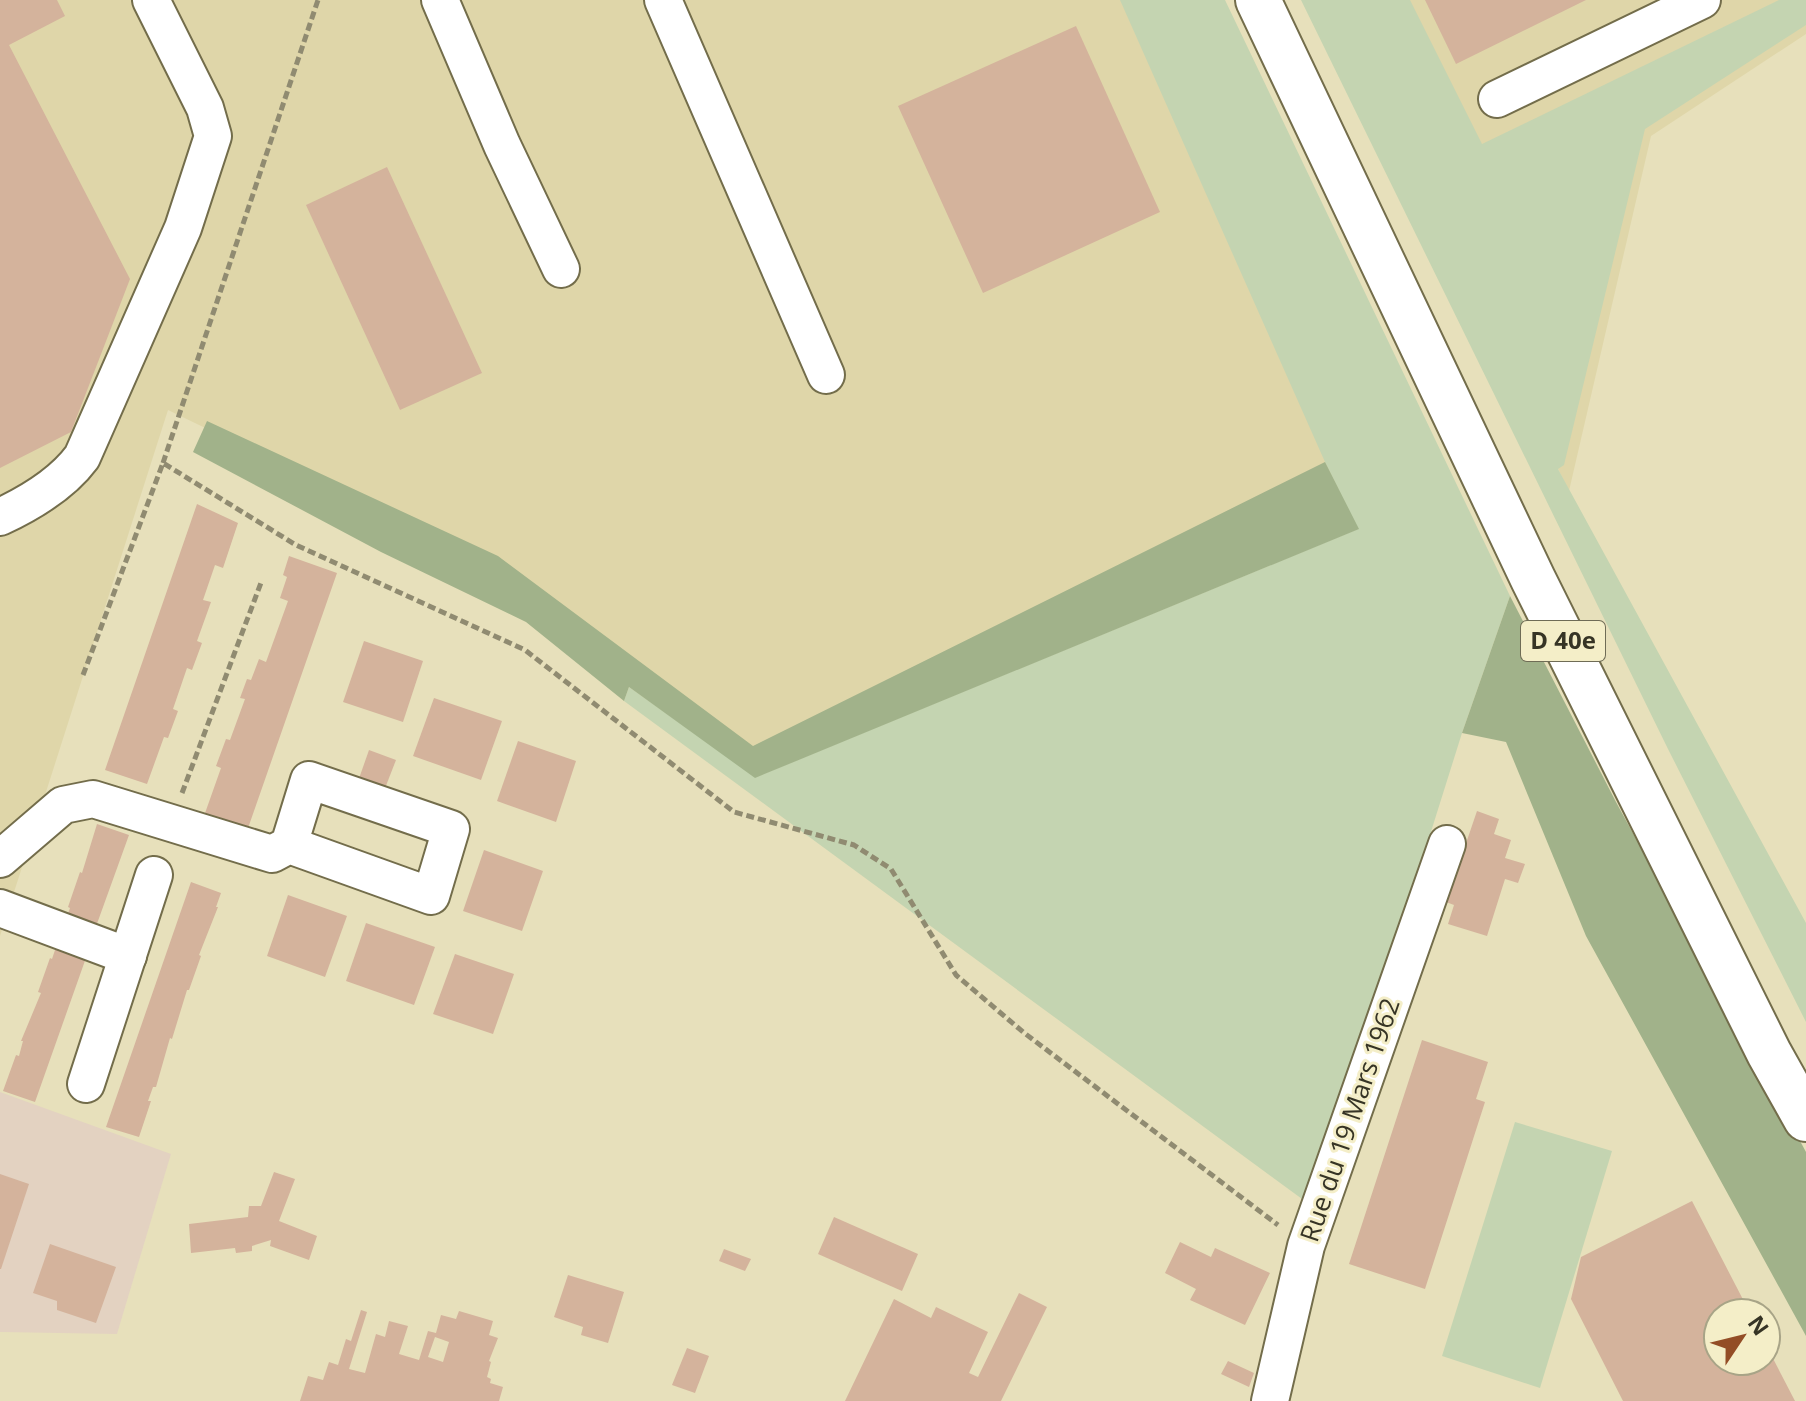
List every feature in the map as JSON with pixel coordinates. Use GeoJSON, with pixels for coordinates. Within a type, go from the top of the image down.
{"type":"FeatureCollection","features":[{"type":"Feature","properties":{"kind":"main road","name":"D 40e"},"geometry":{"type":"LineString","coordinates":[[1258,0],[1533,579],[1762,1039],[1806,1119]]}},
{"type":"Feature","properties":{"kind":"street"},"geometry":{"type":"LineString","coordinates":[[0,517],[27,504],[73,469],[82,457],[183,228],[213,136],[205,108],[151,0]]}},
{"type":"Feature","properties":{"kind":"street"},"geometry":{"type":"LineString","coordinates":[[440,0],[502,145],[561,269]]}},
{"type":"Feature","properties":{"kind":"street"},"geometry":{"type":"LineString","coordinates":[[663,0],[826,375]]}},
{"type":"Feature","properties":{"kind":"street"},"geometry":{"type":"LineString","coordinates":[[1497,99],[1702,0]]}},
{"type":"Feature","properties":{"kind":"street"},"geometry":{"type":"LineString","coordinates":[[0,859],[63,805],[93,799],[272,854],[289,845]]}},
{"type":"Feature","properties":{"kind":"street","name":"Rue du 19 Mars 1962"},"geometry":{"type":"LineString","coordinates":[[1270,1401],[1306,1246],[1447,844]]}},
{"type":"Feature","properties":{"kind":"street"},"geometry":{"type":"LineString","coordinates":[[86,1084],[154,875]]}},
{"type":"Feature","properties":{"kind":"street"},"geometry":{"type":"LineString","coordinates":[[0,908],[128,956]]}},
{"type":"Feature","properties":{"kind":"path"},"geometry":{"type":"LineString","coordinates":[[83,675],[163,463],[318,0]]}},
{"type":"Feature","properties":{"kind":"path"},"geometry":{"type":"LineString","coordinates":[[163,463],[296,545],[525,650],[734,812],[854,845],[891,869],[956,975],[1023,1032],[1306,1246]]}},
{"type":"Feature","properties":{"kind":"path"},"geometry":{"type":"LineString","coordinates":[[171,824],[262,580]]}},
{"type":"Feature","properties":{"kind":"shaded area"},"geometry":{"type":"Polygon","coordinates":[[[0,0],[1150,0],[1357,479],[750,762],[502,571],[168,410],[0,936],[0,0]]]}},
{"type":"Feature","properties":{"kind":"shaded area"},"geometry":{"type":"Polygon","coordinates":[[[1326,0],[1806,0],[1806,34],[1651,136],[1569,491],[1326,0]]]}},
{"type":"Feature","properties":{"kind":"shaded area"},"geometry":{"type":"Polygon","coordinates":[[[0,1092],[171,1154],[117,1334],[0,1332],[0,1092]]]}},
{"type":"Feature","properties":{"kind":"green space"},"geometry":{"type":"Polygon","coordinates":[[[1120,0],[1225,0],[1510,596],[1462,733],[1313,1207],[624,701],[629,687],[756,777],[1358,529],[1325,462],[1120,0]]]}},
{"type":"Feature","properties":{"kind":"green space"},"geometry":{"type":"Polygon","coordinates":[[[1301,0],[1410,0],[1482,144],[1779,0],[1806,0],[1806,25],[1645,129],[1564,465],[1558,469],[1806,923],[1806,1022],[1668,749],[1301,0]]]}},
{"type":"Feature","properties":{"kind":"green space"},"geometry":{"type":"Polygon","coordinates":[[[207,421],[498,556],[753,746],[1325,462],[1359,529],[755,778],[629,687],[624,701],[526,622],[381,552],[193,452],[207,421]]]}},
{"type":"Feature","properties":{"kind":"green space"},"geometry":{"type":"Polygon","coordinates":[[[1510,596],[1616,802],[1806,1152],[1806,1336],[1586,936],[1506,742],[1462,733],[1510,596]]]}},
{"type":"Feature","properties":{"kind":"green space"},"geometry":{"type":"Polygon","coordinates":[[[1515,1122],[1612,1151],[1540,1388],[1442,1356],[1515,1122]]]}},
{"type":"Feature","properties":{"kind":"building"},"geometry":{"type":"Polygon","coordinates":[[[0,0],[57,0],[65,16],[9,45],[130,279],[71,432],[0,468],[0,0]]]}},
{"type":"Feature","properties":{"kind":"building"},"geometry":{"type":"Polygon","coordinates":[[[1425,0],[1586,0],[1456,64],[1425,0]]]}},
{"type":"Feature","properties":{"kind":"building"},"geometry":{"type":"Polygon","coordinates":[[[1076,26],[1160,212],[983,293],[898,106],[1076,26]]]}},
{"type":"Feature","properties":{"kind":"building"},"geometry":{"type":"Polygon","coordinates":[[[387,167],[482,373],[400,410],[306,205],[387,167]]]}},
{"type":"Feature","properties":{"kind":"building"},"geometry":{"type":"Polygon","coordinates":[[[197,504],[238,523],[223,568],[215,565],[203,600],[211,602],[197,641],[202,643],[192,670],[187,668],[173,709],[178,711],[168,738],[164,737],[147,784],[105,770],[197,504]]]}},
{"type":"Feature","properties":{"kind":"building"},"geometry":{"type":"Polygon","coordinates":[[[289,556],[337,573],[247,831],[204,816],[221,768],[216,766],[226,739],[230,740],[245,699],[240,698],[247,679],[251,680],[259,659],[266,662],[288,601],[280,598],[287,577],[283,575],[289,556]]]}},
{"type":"Feature","properties":{"kind":"building"},"geometry":{"type":"Polygon","coordinates":[[[364,641],[423,661],[403,722],[343,702],[364,641]]]}},
{"type":"Feature","properties":{"kind":"building"},"geometry":{"type":"Polygon","coordinates":[[[434,698],[502,721],[481,780],[413,756],[434,698]]]}},
{"type":"Feature","properties":{"kind":"building"},"geometry":{"type":"Polygon","coordinates":[[[518,741],[576,761],[556,822],[497,801],[518,741]]]}},
{"type":"Feature","properties":{"kind":"building"},"geometry":{"type":"Polygon","coordinates":[[[369,750],[396,760],[382,796],[356,787],[369,750]]]}},
{"type":"Feature","properties":{"kind":"building"},"geometry":{"type":"Polygon","coordinates":[[[1477,811],[1499,819],[1494,834],[1511,840],[1505,858],[1525,864],[1518,883],[1505,879],[1487,936],[1448,924],[1454,905],[1446,902],[1477,811]]]}},
{"type":"Feature","properties":{"kind":"building"},"geometry":{"type":"Polygon","coordinates":[[[97,824],[129,835],[94,932],[65,922],[97,824]]]}},
{"type":"Feature","properties":{"kind":"building"},"geometry":{"type":"Polygon","coordinates":[[[484,850],[543,871],[522,931],[463,911],[484,850]]]}},
{"type":"Feature","properties":{"kind":"building"},"geometry":{"type":"Polygon","coordinates":[[[191,882],[221,893],[156,1087],[153,1087],[148,1101],[151,1101],[139,1137],[106,1127],[191,882]]]}},
{"type":"Feature","properties":{"kind":"building"},"geometry":{"type":"Polygon","coordinates":[[[288,895],[347,916],[325,977],[267,956],[288,895]]]}},
{"type":"Feature","properties":{"kind":"building"},"geometry":{"type":"Polygon","coordinates":[[[366,923],[435,947],[414,1005],[346,981],[366,923]]]}},
{"type":"Feature","properties":{"kind":"building"},"geometry":{"type":"Polygon","coordinates":[[[57,944],[87,955],[35,1102],[3,1091],[16,1055],[19,1056],[21,1041],[57,944]]]}},
{"type":"Feature","properties":{"kind":"building"},"geometry":{"type":"Polygon","coordinates":[[[455,954],[514,974],[493,1034],[433,1014],[455,954]]]}},
{"type":"Feature","properties":{"kind":"building"},"geometry":{"type":"Polygon","coordinates":[[[1422,1040],[1488,1062],[1476,1099],[1485,1102],[1425,1289],[1349,1264],[1422,1040]]]}},
{"type":"Feature","properties":{"kind":"building"},"geometry":{"type":"Polygon","coordinates":[[[274,1172],[295,1179],[279,1221],[317,1236],[309,1260],[270,1246],[271,1240],[252,1246],[252,1251],[236,1253],[235,1248],[191,1253],[189,1224],[248,1217],[249,1206],[261,1206],[274,1172]]]}},
{"type":"Feature","properties":{"kind":"building"},"geometry":{"type":"Polygon","coordinates":[[[0,1174],[29,1184],[1,1269],[0,1269],[0,1174]]]}},
{"type":"Feature","properties":{"kind":"building"},"geometry":{"type":"Polygon","coordinates":[[[1692,1201],[1742,1297],[1702,1297],[1702,1377],[1782,1376],[1795,1401],[1623,1401],[1571,1299],[1581,1257],[1692,1201]]]}},
{"type":"Feature","properties":{"kind":"building"},"geometry":{"type":"Polygon","coordinates":[[[834,1217],[918,1254],[902,1291],[818,1254],[834,1217]]]}},
{"type":"Feature","properties":{"kind":"building"},"geometry":{"type":"Polygon","coordinates":[[[1180,1242],[1211,1257],[1215,1248],[1270,1273],[1245,1325],[1190,1300],[1196,1289],[1165,1273],[1180,1242]]]}},
{"type":"Feature","properties":{"kind":"building"},"geometry":{"type":"Polygon","coordinates":[[[50,1244],[116,1267],[96,1323],[57,1310],[57,1301],[33,1293],[50,1244]]]}},
{"type":"Feature","properties":{"kind":"building"},"geometry":{"type":"Polygon","coordinates":[[[724,1249],[751,1259],[745,1271],[719,1261],[724,1249]]]}},
{"type":"Feature","properties":{"kind":"building"},"geometry":{"type":"Polygon","coordinates":[[[568,1275],[624,1292],[608,1343],[581,1335],[583,1327],[554,1317],[568,1275]]]}},
{"type":"Feature","properties":{"kind":"building"},"geometry":{"type":"Polygon","coordinates":[[[1019,1293],[1047,1307],[1001,1401],[845,1401],[894,1299],[931,1318],[936,1307],[988,1332],[969,1373],[978,1377],[1019,1293]]]}},
{"type":"Feature","properties":{"kind":"building"},"geometry":{"type":"Polygon","coordinates":[[[361,1310],[367,1312],[349,1369],[365,1373],[376,1334],[385,1337],[389,1321],[408,1326],[399,1354],[419,1360],[428,1331],[436,1333],[441,1315],[456,1319],[459,1311],[493,1321],[489,1335],[498,1338],[489,1361],[487,1377],[491,1379],[490,1383],[503,1387],[499,1401],[300,1401],[308,1376],[323,1380],[329,1362],[338,1365],[346,1339],[351,1341],[361,1310]],[[435,1337],[428,1357],[443,1362],[449,1342],[435,1337]]]}},
{"type":"Feature","properties":{"kind":"building"},"geometry":{"type":"Polygon","coordinates":[[[687,1348],[709,1356],[695,1393],[672,1385],[687,1348]]]}},
{"type":"Feature","properties":{"kind":"building"},"geometry":{"type":"Polygon","coordinates":[[[1228,1361],[1254,1373],[1249,1387],[1221,1374],[1228,1361]]]}}]}
